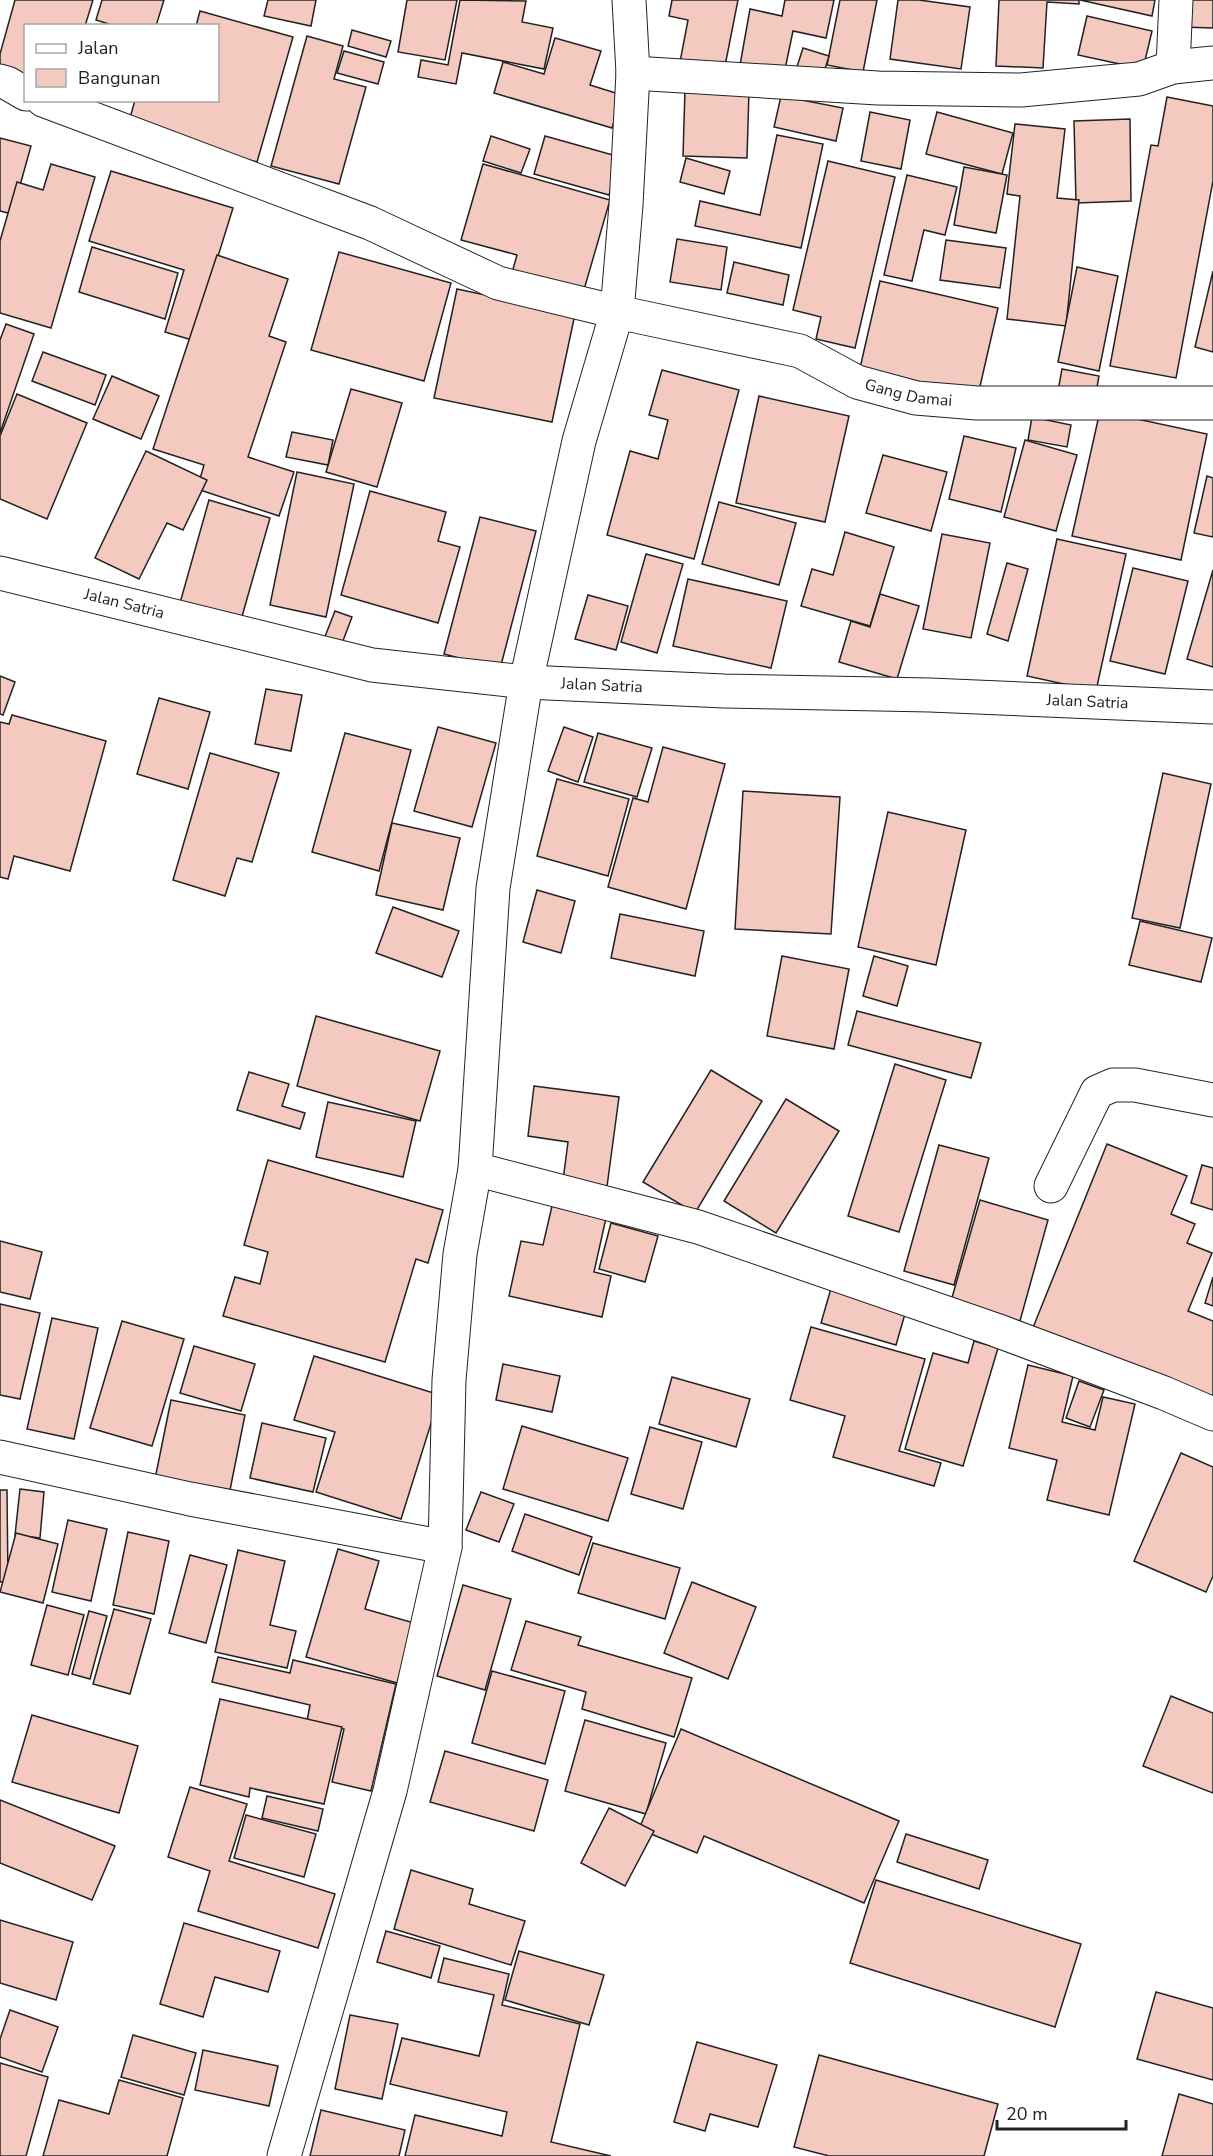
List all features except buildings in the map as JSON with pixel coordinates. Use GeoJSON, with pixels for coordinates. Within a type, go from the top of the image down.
{"type":"FeatureCollection","features":[{"type":"Feature","properties":{"kind":"street"},"geometry":{"type":"LineString","coordinates":[[284,2156],[390,1791],[445,1547],[449,1380],[460,1254],[476,1169],[494,888],[526,682],[579,441],[616,312],[626,205],[633,73],[629,0]]}},
{"type":"Feature","properties":{"kind":"street"},"geometry":{"type":"LineString","coordinates":[[1173,67],[1176,0]]}},
{"type":"Feature","properties":{"kind":"street"},"geometry":{"type":"LineString","coordinates":[[633,73],[878,88],[1021,90],[1139,79],[1173,67],[1213,63]]}},
{"type":"Feature","properties":{"kind":"street"},"geometry":{"type":"LineString","coordinates":[[0,81],[7,82],[24,93]]}},
{"type":"Feature","properties":{"kind":"street","name":"Gang Damai"},"geometry":{"type":"LineString","coordinates":[[49,102],[370,223],[498,283],[616,312],[800,351],[856,382],[916,398],[977,403],[1213,403]]}},
{"type":"Feature","properties":{"kind":"street","name":"Jalan Satria"},"geometry":{"type":"LineString","coordinates":[[0,573],[372,665],[526,682],[1213,707]]}},
{"type":"Feature","properties":{"kind":"street"},"geometry":{"type":"LineString","coordinates":[[1052,1186],[1097,1092],[1113,1085],[1135,1085],[1213,1100]]}},
{"type":"Feature","properties":{"kind":"street"},"geometry":{"type":"LineString","coordinates":[[476,1169],[698,1227],[996,1330],[1164,1393],[1213,1414]]}},
{"type":"Feature","properties":{"kind":"street"},"geometry":{"type":"LineString","coordinates":[[0,1457],[190,1499],[445,1547]]}}]}
